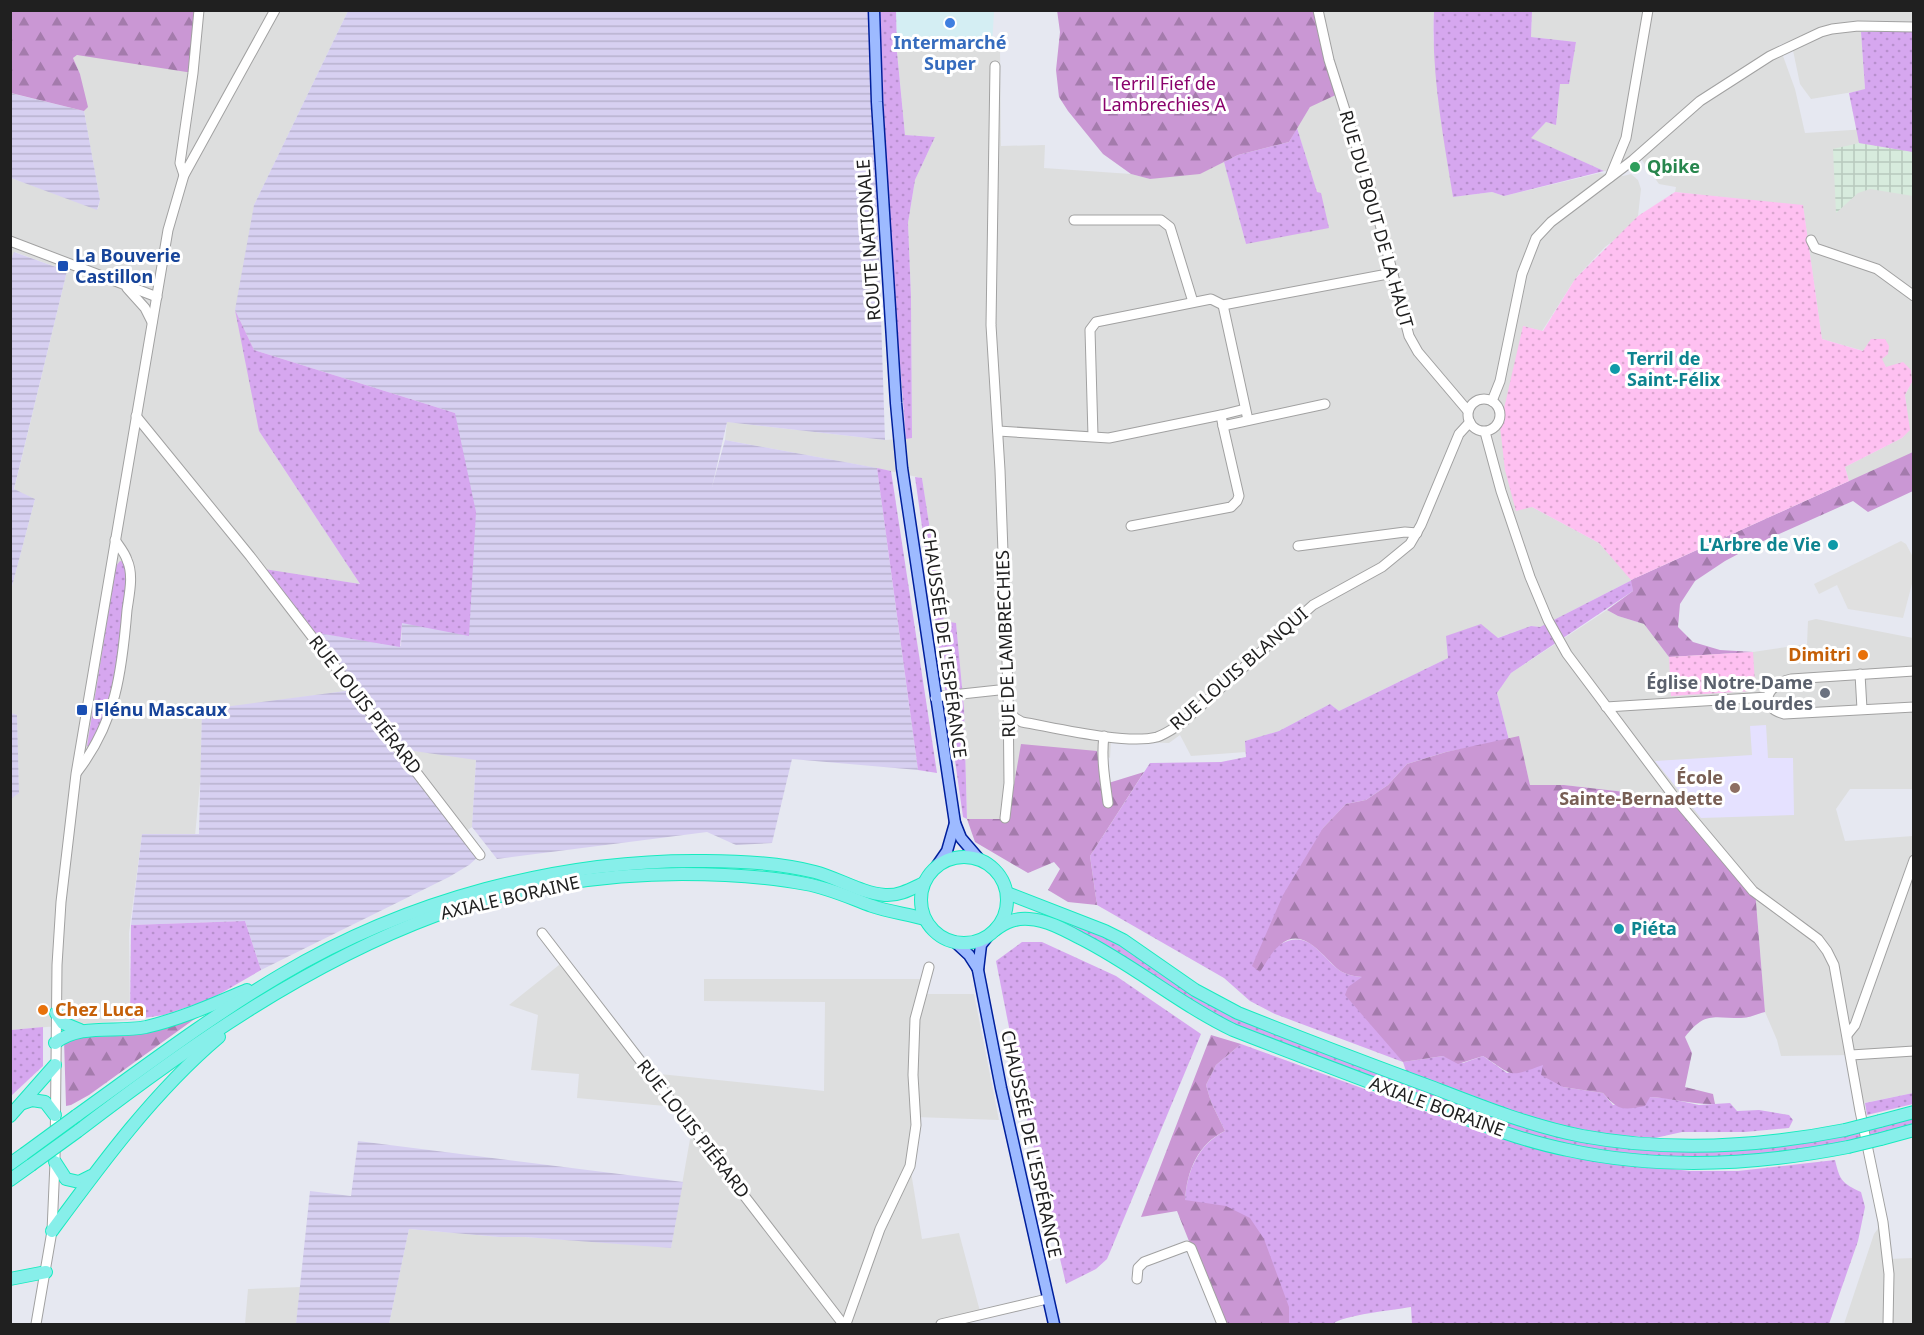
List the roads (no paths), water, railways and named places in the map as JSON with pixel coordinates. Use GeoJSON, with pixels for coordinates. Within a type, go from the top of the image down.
{"type":"FeatureCollection","features":[{"type":"Feature","properties":{"kind":"highway"},"geometry":{"type":"LineString","coordinates":[[959,857],[979,859],[997,871],[1002,879],[1007,893],[1005,914],[992,933],[970,942],[956,942],[938,934],[926,919],[921,900],[924,883],[936,867],[944,862],[959,857]]}},
{"type":"Feature","properties":{"kind":"highway","name":"AXIALE BORAINE"},"geometry":{"type":"LineString","coordinates":[[28,1159],[76,1116],[212,1019],[281,975],[352,938],[441,903],[514,882],[608,865],[705,861],[786,866],[814,872],[885,895],[901,894],[924,883]]}},
{"type":"Feature","properties":{"kind":"highway","name":"AXIALE BORAINE"},"geometry":{"type":"LineString","coordinates":[[28,1159],[78,1131],[177,1058],[260,1002],[348,954],[437,915],[474,903],[607,877],[709,874],[787,881],[827,889],[871,905],[926,919]]}},
{"type":"Feature","properties":{"kind":"highway","name":"AXIALE BORAINE"},"geometry":{"type":"LineString","coordinates":[[1007,893],[1106,931],[1123,940],[1195,990],[1238,1013],[1527,1122],[1605,1139],[1675,1145],[1709,1145],[1781,1140],[1845,1130],[1914,1112]]}},
{"type":"Feature","properties":{"kind":"highway","name":"AXIALE BORAINE"},"geometry":{"type":"LineString","coordinates":[[992,933],[1007,922],[1015,920],[1041,921],[1108,952],[1188,1006],[1233,1030],[1500,1131],[1549,1146],[1611,1157],[1675,1163],[1754,1161],[1848,1147],[1914,1130]]}},
{"type":"Feature","properties":{"kind":"highway"},"geometry":{"type":"LineString","coordinates":[[55,1043],[63,1036],[80,1030],[125,1030],[178,1019],[281,975]]}},
{"type":"Feature","properties":{"kind":"highway"},"geometry":{"type":"LineString","coordinates":[[52,1232],[94,1174],[182,1072],[260,1002]]}},
{"type":"Feature","properties":{"kind":"highway"},"geometry":{"type":"LineString","coordinates":[[56,1013],[63,1023],[80,1030]]}},
{"type":"Feature","properties":{"kind":"highway"},"geometry":{"type":"LineString","coordinates":[[10,1116],[55,1065]]}},
{"type":"Feature","properties":{"kind":"highway"},"geometry":{"type":"LineString","coordinates":[[23,1102],[32,1100],[45,1102],[55,1115]]}},
{"type":"Feature","properties":{"kind":"highway"},"geometry":{"type":"LineString","coordinates":[[10,1164],[28,1159]]}},
{"type":"Feature","properties":{"kind":"highway"},"geometry":{"type":"LineString","coordinates":[[10,1180],[28,1159]]}},
{"type":"Feature","properties":{"kind":"highway"},"geometry":{"type":"LineString","coordinates":[[55,1162],[62,1174],[72,1181],[85,1180],[94,1174]]}},
{"type":"Feature","properties":{"kind":"highway"},"geometry":{"type":"LineString","coordinates":[[10,1279],[46,1272]]}},
{"type":"Feature","properties":{"kind":"main road","name":"ROUTE NATIONALE"},"geometry":{"type":"LineString","coordinates":[[874,10],[877,102],[902,468]]}},
{"type":"Feature","properties":{"kind":"main road","name":"CHAUSSÉE DE L'ESPÉRANCE"},"geometry":{"type":"LineString","coordinates":[[902,468],[955,823]]}},
{"type":"Feature","properties":{"kind":"main road"},"geometry":{"type":"LineString","coordinates":[[955,823],[961,838],[979,859]]}},
{"type":"Feature","properties":{"kind":"main road"},"geometry":{"type":"LineString","coordinates":[[936,867],[947,851],[955,823]]}},
{"type":"Feature","properties":{"kind":"main road"},"geometry":{"type":"LineString","coordinates":[[978,970],[981,945],[992,933]]}},
{"type":"Feature","properties":{"kind":"main road"},"geometry":{"type":"LineString","coordinates":[[956,942],[969,955],[978,970]]}},
{"type":"Feature","properties":{"kind":"main road","name":"CHAUSSÉE DE L'ESPÉRANCE"},"geometry":{"type":"LineString","coordinates":[[978,970],[1003,1099],[1054,1324]]}},
{"type":"Feature","properties":{"kind":"street"},"geometry":{"type":"LineString","coordinates":[[184,175],[180,163],[193,73],[199,10]]}},
{"type":"Feature","properties":{"kind":"street"},"geometry":{"type":"LineString","coordinates":[[36,1324],[52,1232],[57,965],[61,902],[76,774],[152,323],[172,214],[184,175],[274,10]]}},
{"type":"Feature","properties":{"kind":"street","name":"RUE DU BOUT DE LA HAUT"},"geometry":{"type":"LineString","coordinates":[[1318,10],[1329,60],[1374,201],[1409,336],[1418,352],[1468,411]]}},
{"type":"Feature","properties":{"kind":"street"},"geometry":{"type":"LineString","coordinates":[[1609,178],[1626,138],[1648,10]]}},
{"type":"Feature","properties":{"kind":"street"},"geometry":{"type":"LineString","coordinates":[[1491,400],[1500,381],[1522,274],[1536,238],[1551,222],[1633,160],[1700,101],[1787,47],[1821,32],[1841,27],[1914,27]]}},
{"type":"Feature","properties":{"kind":"street","name":"RUE DE LAMBRECHIES"},"geometry":{"type":"LineString","coordinates":[[995,66],[991,325],[1000,470],[1009,710],[1009,783],[1005,818]]}},
{"type":"Feature","properties":{"kind":"street"},"geometry":{"type":"LineString","coordinates":[[1074,220],[1161,220],[1170,227],[1193,303]]}},
{"type":"Feature","properties":{"kind":"street"},"geometry":{"type":"LineString","coordinates":[[1811,240],[1815,248],[1876,269],[1914,296]]}},
{"type":"Feature","properties":{"kind":"street"},"geometry":{"type":"LineString","coordinates":[[10,241],[118,281],[156,301]]}},
{"type":"Feature","properties":{"kind":"street"},"geometry":{"type":"LineString","coordinates":[[1093,436],[1090,330],[1096,322],[1211,299],[1223,305],[1393,273]]}},
{"type":"Feature","properties":{"kind":"street"},"geometry":{"type":"LineString","coordinates":[[118,281],[139,300],[152,323]]}},
{"type":"Feature","properties":{"kind":"street"},"geometry":{"type":"LineString","coordinates":[[139,300],[156,301]]}},
{"type":"Feature","properties":{"kind":"street"},"geometry":{"type":"LineString","coordinates":[[1223,305],[1248,420]]}},
{"type":"Feature","properties":{"kind":"street"},"geometry":{"type":"LineString","coordinates":[[1483,399],[1491,400],[1499,409],[1500,415],[1497,423],[1485,432],[1477,430],[1470,422],[1468,411],[1477,400],[1483,399]]}},
{"type":"Feature","properties":{"kind":"street"},"geometry":{"type":"LineString","coordinates":[[1223,426],[1325,404]]}},
{"type":"Feature","properties":{"kind":"street"},"geometry":{"type":"LineString","coordinates":[[998,431],[1109,438],[1245,409]]}},
{"type":"Feature","properties":{"kind":"street"},"geometry":{"type":"LineString","coordinates":[[1131,526],[1231,507],[1235,504],[1239,496],[1221,415]]}},
{"type":"Feature","properties":{"kind":"street","name":"RUE LOUIS PIÉRARD"},"geometry":{"type":"LineString","coordinates":[[136,416],[250,556],[480,855]]}},
{"type":"Feature","properties":{"kind":"street","name":"RUE LOUIS BLANQUI"},"geometry":{"type":"LineString","coordinates":[[1009,710],[1015,718],[1022,722],[1134,739],[1159,736],[1182,723],[1313,605],[1382,567],[1406,548],[1417,533],[1460,434],[1470,422]]}},
{"type":"Feature","properties":{"kind":"street"},"geometry":{"type":"LineString","coordinates":[[1485,432],[1501,491],[1530,577],[1560,643],[1675,798],[1753,891],[1811,934],[1827,951],[1834,965],[1860,1111],[1883,1222],[1889,1274],[1888,1324]]}},
{"type":"Feature","properties":{"kind":"street"},"geometry":{"type":"LineString","coordinates":[[1298,546],[1404,532],[1417,533]]}},
{"type":"Feature","properties":{"kind":"street"},"geometry":{"type":"LineString","coordinates":[[76,774],[94,749],[102,732],[122,668],[130,578],[127,560],[115,540]]}},
{"type":"Feature","properties":{"kind":"street"},"geometry":{"type":"LineString","coordinates":[[1914,671],[1782,681],[1772,688],[1768,697],[1771,707],[1776,712],[1784,714],[1914,707]]}},
{"type":"Feature","properties":{"kind":"street"},"geometry":{"type":"LineString","coordinates":[[1860,674],[1862,709]]}},
{"type":"Feature","properties":{"kind":"street"},"geometry":{"type":"LineString","coordinates":[[935,698],[1008,689]]}},
{"type":"Feature","properties":{"kind":"street"},"geometry":{"type":"LineString","coordinates":[[1606,707],[1768,697]]}},
{"type":"Feature","properties":{"kind":"street"},"geometry":{"type":"LineString","coordinates":[[1104,736],[1103,771],[1108,803]]}},
{"type":"Feature","properties":{"kind":"street"},"geometry":{"type":"LineString","coordinates":[[1847,1035],[1856,1025],[1914,860]]}},
{"type":"Feature","properties":{"kind":"street","name":"RUE LOUIS PIÉRARD"},"geometry":{"type":"LineString","coordinates":[[542,933],[845,1324]]}},
{"type":"Feature","properties":{"kind":"street"},"geometry":{"type":"LineString","coordinates":[[845,1324],[880,1230],[910,1166],[916,1125],[913,1075],[915,1019],[929,967]]}},
{"type":"Feature","properties":{"kind":"street"},"geometry":{"type":"LineString","coordinates":[[1851,1055],[1914,1051]]}},
{"type":"Feature","properties":{"kind":"street"},"geometry":{"type":"LineString","coordinates":[[1137,1279],[1138,1268],[1144,1262],[1187,1246],[1191,1248],[1222,1324]]}},
{"type":"Feature","properties":{"kind":"street"},"geometry":{"type":"LineString","coordinates":[[941,1324],[1047,1299]]}},
{"type":"Feature","properties":{"kind":"place","name":"Intermarché Super"},"geometry":{"type":"Point","coordinates":[950,23]}},
{"type":"Feature","properties":{"kind":"place","name":"Qbike"},"geometry":{"type":"Point","coordinates":[1635,167]}},
{"type":"Feature","properties":{"kind":"place","name":"La Bouverie Castillon"},"geometry":{"type":"Point","coordinates":[63,266]}},
{"type":"Feature","properties":{"kind":"place","name":"Terril de Saint-Félix"},"geometry":{"type":"Point","coordinates":[1615,369]}},
{"type":"Feature","properties":{"kind":"place","name":"L'Arbre de Vie"},"geometry":{"type":"Point","coordinates":[1833,545]}},
{"type":"Feature","properties":{"kind":"place","name":"Dimitri"},"geometry":{"type":"Point","coordinates":[1863,655]}},
{"type":"Feature","properties":{"kind":"place","name":"Église Notre-Dame de Lourdes"},"geometry":{"type":"Point","coordinates":[1825,693]}},
{"type":"Feature","properties":{"kind":"place","name":"Flénu Mascaux"},"geometry":{"type":"Point","coordinates":[82,710]}},
{"type":"Feature","properties":{"kind":"place","name":"École Sainte-Bernadette"},"geometry":{"type":"Point","coordinates":[1735,788]}},
{"type":"Feature","properties":{"kind":"place","name":"Piéta"},"geometry":{"type":"Point","coordinates":[1619,929]}},
{"type":"Feature","properties":{"kind":"place","name":"Chez Luca"},"geometry":{"type":"Point","coordinates":[43,1010]}},
{"type":"Feature","properties":{"kind":"park label","name":"Terril Fief de Lambrechies A"},"geometry":{"type":"Point","coordinates":[1164,94]}}]}
